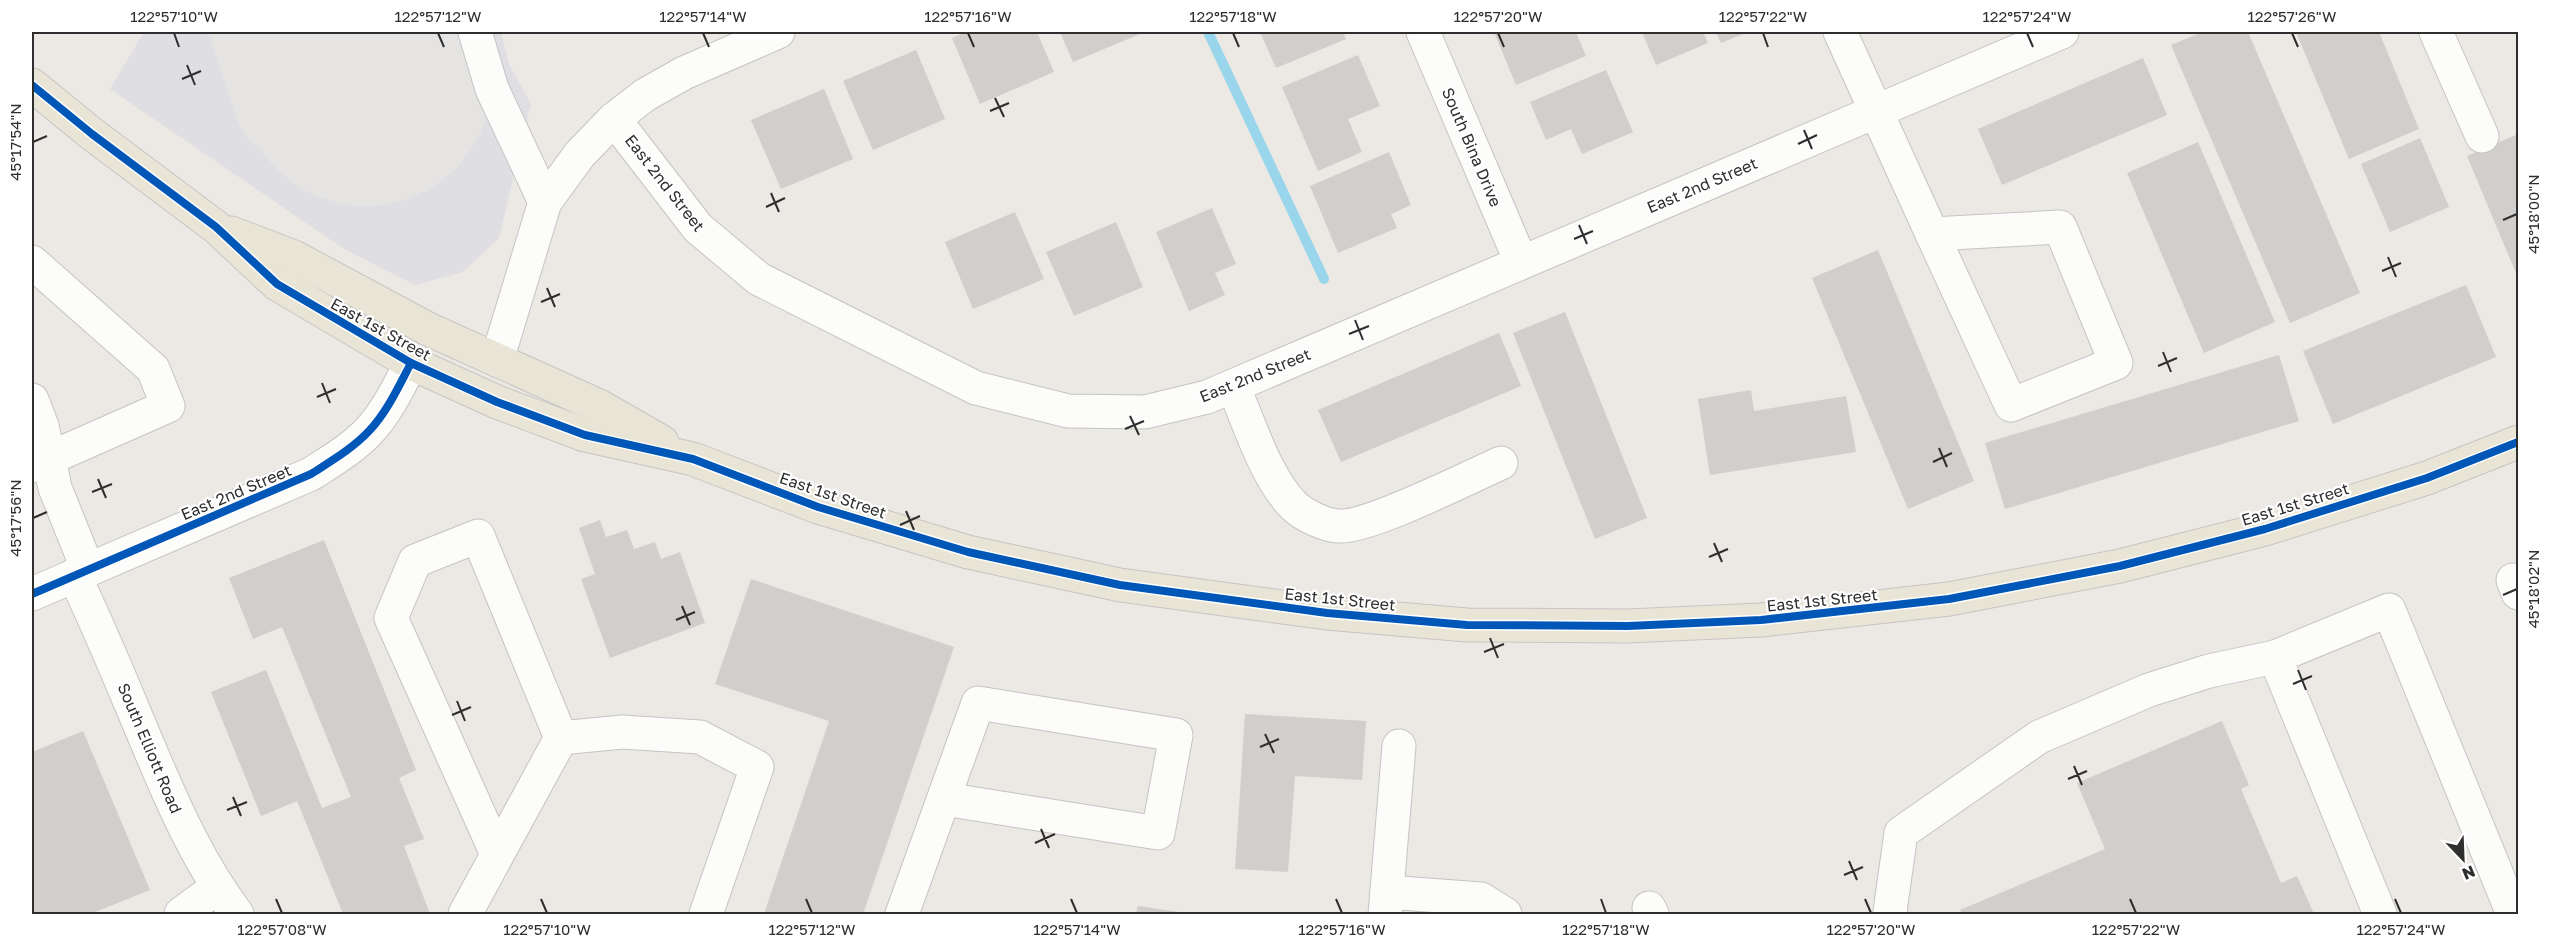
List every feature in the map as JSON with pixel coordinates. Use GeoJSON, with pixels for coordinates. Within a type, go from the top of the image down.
{"type":"FeatureCollection","features":[{"type":"Feature","properties":{"kind":"main road"},"geometry":{"type":"LineString","coordinates":[[32,85],[92,134],[216,227]]}},
{"type":"Feature","properties":{"kind":"main road","name":"East 1st Street"},"geometry":{"type":"LineString","coordinates":[[216,227],[294,257],[428,329],[599,406],[693,459],[818,507],[968,552],[1120,585],[1327,613],[1456,624],[1628,626],[1761,620],[1950,599],[2120,566],[2265,529],[2427,478],[2518,442]]}},
{"type":"Feature","properties":{"kind":"main road","name":"East 1st Street"},"geometry":{"type":"LineString","coordinates":[[216,227],[277,284],[411,363],[497,402],[585,435],[693,459]]}},
{"type":"Feature","properties":{"kind":"street"},"geometry":{"type":"LineString","coordinates":[[475,32],[492,89],[545,202]]}},
{"type":"Feature","properties":{"kind":"street"},"geometry":{"type":"LineString","coordinates":[[614,119],[645,95],[684,73],[778,32]]}},
{"type":"Feature","properties":{"kind":"street","name":"South Bina Drive"},"geometry":{"type":"LineString","coordinates":[[1423,32],[1521,262]]}},
{"type":"Feature","properties":{"kind":"street"},"geometry":{"type":"LineString","coordinates":[[1840,32],[1875,111],[2011,405],[2116,363],[2060,227],[1932,234]]}},
{"type":"Feature","properties":{"kind":"street","name":"East 2nd Street"},"geometry":{"type":"LineString","coordinates":[[497,360],[545,202],[580,154],[614,119],[698,228],[759,279],[976,388],[1068,411],[1145,412],[1207,397],[2062,32]]}},
{"type":"Feature","properties":{"kind":"street"},"geometry":{"type":"LineString","coordinates":[[2436,32],[2482,136]]}},
{"type":"Feature","properties":{"kind":"street"},"geometry":{"type":"LineString","coordinates":[[32,262],[153,369],[168,406],[40,462]]}},
{"type":"Feature","properties":{"kind":"street","name":"East 2nd Street"},"geometry":{"type":"LineString","coordinates":[[32,594],[281,489],[311,474],[343,454],[369,431],[390,402],[411,363]]}},
{"type":"Feature","properties":{"kind":"street"},"geometry":{"type":"LineString","coordinates":[[1233,386],[1271,472],[1294,505],[1316,519],[1339,527],[1367,522],[1501,463]]}},
{"type":"Feature","properties":{"kind":"street","name":"South Elliott Road"},"geometry":{"type":"LineString","coordinates":[[32,400],[42,426],[40,462],[55,488],[81,573],[177,814],[216,888],[237,915]]}},
{"type":"Feature","properties":{"kind":"street"},"geometry":{"type":"LineString","coordinates":[[497,854],[391,618],[416,561],[478,536],[561,738]]}},
{"type":"Feature","properties":{"kind":"street"},"geometry":{"type":"LineString","coordinates":[[1892,915],[1901,833],[2039,737],[2149,690],[2209,671],[2275,657],[2389,610],[2514,915]]}},
{"type":"Feature","properties":{"kind":"street"},"geometry":{"type":"LineString","coordinates":[[2275,657],[2380,915]]}},
{"type":"Feature","properties":{"kind":"street"},"geometry":{"type":"LineString","coordinates":[[902,915],[978,703],[1176,735],[1158,833],[944,799]]}},
{"type":"Feature","properties":{"kind":"street"},"geometry":{"type":"LineString","coordinates":[[561,738],[622,732],[700,736],[757,767],[706,915]]}},
{"type":"Feature","properties":{"kind":"street"},"geometry":{"type":"LineString","coordinates":[[465,915],[561,738]]}},
{"type":"Feature","properties":{"kind":"street"},"geometry":{"type":"LineString","coordinates":[[1399,746],[1386,903],[1481,900],[1505,915]]}},
{"type":"Feature","properties":{"kind":"street"},"geometry":{"type":"LineString","coordinates":[[181,915],[216,888]]}},
{"type":"Feature","properties":{"kind":"shaded area"},"geometry":{"type":"Polygon","coordinates":[[[144,32],[501,32],[509,64],[531,104],[499,238],[463,272],[415,285],[344,249],[110,89],[144,32]]]}},
{"type":"Feature","properties":{"kind":"building"},"geometry":{"type":"Polygon","coordinates":[[[966,32],[1037,32],[1054,72],[980,104],[952,38],[966,32]]]}},
{"type":"Feature","properties":{"kind":"building"},"geometry":{"type":"Polygon","coordinates":[[[1060,32],[1138,32],[1140,34],[1073,62],[1060,32]]]}},
{"type":"Feature","properties":{"kind":"building"},"geometry":{"type":"Polygon","coordinates":[[[1260,32],[1343,32],[1346,39],[1276,68],[1260,32]]]}},
{"type":"Feature","properties":{"kind":"building"},"geometry":{"type":"Polygon","coordinates":[[[1494,32],[1576,32],[1586,56],[1516,85],[1494,32]]]}},
{"type":"Feature","properties":{"kind":"building"},"geometry":{"type":"Polygon","coordinates":[[[1642,32],[1703,32],[1708,43],[1656,65],[1642,32]]]}},
{"type":"Feature","properties":{"kind":"building"},"geometry":{"type":"Polygon","coordinates":[[[1716,32],[1748,32],[1721,43],[1716,32]]]}},
{"type":"Feature","properties":{"kind":"building"},"geometry":{"type":"Polygon","coordinates":[[[2203,32],[2248,32],[2360,293],[2290,323],[2171,45],[2203,32]]]}},
{"type":"Feature","properties":{"kind":"building"},"geometry":{"type":"Polygon","coordinates":[[[2296,32],[2379,32],[2419,129],[2349,159],[2296,32]]]}},
{"type":"Feature","properties":{"kind":"building"},"geometry":{"type":"Polygon","coordinates":[[[916,50],[945,119],[873,150],[843,81],[916,50]]]}},
{"type":"Feature","properties":{"kind":"building"},"geometry":{"type":"Polygon","coordinates":[[[1358,55],[1380,106],[1348,119],[1362,152],[1318,171],[1282,87],[1358,55]]]}},
{"type":"Feature","properties":{"kind":"building"},"geometry":{"type":"Polygon","coordinates":[[[2143,58],[2167,115],[2002,185],[1978,129],[2143,58]]]}},
{"type":"Feature","properties":{"kind":"building"},"geometry":{"type":"Polygon","coordinates":[[[1606,70],[1633,132],[1582,154],[1571,129],[1546,140],[1530,102],[1606,70]]]}},
{"type":"Feature","properties":{"kind":"building"},"geometry":{"type":"Polygon","coordinates":[[[824,89],[853,159],[781,189],[751,120],[824,89]]]}},
{"type":"Feature","properties":{"kind":"building"},"geometry":{"type":"Polygon","coordinates":[[[2518,134],[2518,278],[2467,156],[2518,134]]]}},
{"type":"Feature","properties":{"kind":"building"},"geometry":{"type":"Polygon","coordinates":[[[2420,138],[2449,207],[2390,232],[2361,164],[2420,138]]]}},
{"type":"Feature","properties":{"kind":"building"},"geometry":{"type":"Polygon","coordinates":[[[2198,142],[2275,322],[2204,353],[2127,173],[2198,142]]]}},
{"type":"Feature","properties":{"kind":"building"},"geometry":{"type":"Polygon","coordinates":[[[1389,152],[1411,205],[1391,214],[1397,228],[1338,253],[1310,186],[1389,152]]]}},
{"type":"Feature","properties":{"kind":"building"},"geometry":{"type":"Polygon","coordinates":[[[1212,208],[1236,264],[1215,273],[1225,295],[1189,311],[1156,232],[1212,208]]]}},
{"type":"Feature","properties":{"kind":"building"},"geometry":{"type":"Polygon","coordinates":[[[1015,212],[1044,279],[973,309],[945,242],[1015,212]]]}},
{"type":"Feature","properties":{"kind":"building"},"geometry":{"type":"Polygon","coordinates":[[[1116,222],[1143,287],[1074,316],[1046,252],[1116,222]]]}},
{"type":"Feature","properties":{"kind":"building"},"geometry":{"type":"Polygon","coordinates":[[[1878,250],[1974,481],[1908,509],[1812,278],[1878,250]]]}},
{"type":"Feature","properties":{"kind":"building"},"geometry":{"type":"Polygon","coordinates":[[[2466,285],[2496,357],[2333,424],[2303,351],[2466,285]]]}},
{"type":"Feature","properties":{"kind":"building"},"geometry":{"type":"Polygon","coordinates":[[[1565,312],[1647,518],[1595,539],[1513,333],[1565,312]]]}},
{"type":"Feature","properties":{"kind":"building"},"geometry":{"type":"Polygon","coordinates":[[[1499,333],[1521,386],[1341,462],[1318,410],[1499,333]]]}},
{"type":"Feature","properties":{"kind":"building"},"geometry":{"type":"Polygon","coordinates":[[[2279,355],[2299,421],[2005,509],[1985,443],[2279,355]]]}},
{"type":"Feature","properties":{"kind":"building"},"geometry":{"type":"Polygon","coordinates":[[[1751,390],[1754,411],[1846,396],[1856,452],[1710,475],[1698,399],[1751,390]]]}},
{"type":"Feature","properties":{"kind":"building"},"geometry":{"type":"Polygon","coordinates":[[[600,520],[606,537],[627,530],[634,549],[655,542],[661,559],[680,552],[705,623],[610,658],[581,579],[595,574],[579,528],[600,520]]]}},
{"type":"Feature","properties":{"kind":"building"},"geometry":{"type":"Polygon","coordinates":[[[324,540],[416,770],[399,778],[424,839],[404,846],[430,914],[343,914],[297,801],[261,816],[211,692],[266,670],[322,808],[351,797],[282,627],[253,639],[229,578],[324,540]]]}},
{"type":"Feature","properties":{"kind":"building"},"geometry":{"type":"Polygon","coordinates":[[[751,579],[954,647],[863,914],[764,914],[829,721],[715,684],[751,579]]]}},
{"type":"Feature","properties":{"kind":"building"},"geometry":{"type":"Polygon","coordinates":[[[1245,714],[1366,721],[1362,780],[1295,776],[1288,872],[1235,869],[1245,714]]]}},
{"type":"Feature","properties":{"kind":"building"},"geometry":{"type":"Polygon","coordinates":[[[2222,721],[2249,785],[2241,789],[2281,883],[2297,876],[2314,914],[1962,914],[1960,910],[2105,849],[2077,783],[2222,721]]]}},
{"type":"Feature","properties":{"kind":"building"},"geometry":{"type":"Polygon","coordinates":[[[83,731],[150,890],[90,914],[32,914],[32,752],[83,731]]]}},
{"type":"Feature","properties":{"kind":"building"},"geometry":{"type":"Polygon","coordinates":[[[1138,906],[1186,913],[1186,914],[1136,914],[1138,906]]]}},
{"type":"Feature","properties":{"kind":"waterway"},"geometry":{"type":"LineString","coordinates":[[1208,32],[1324,279]]}},
{"type":"Feature","properties":{"kind":"taxiway"},"geometry":{"type":"LineString","coordinates":[[261,32],[285,105],[306,115],[343,106],[366,80]]}},
{"type":"Feature","properties":{"kind":"runway"},"geometry":{"type":"LineString","coordinates":[[354,32],[366,80]]}},
{"type":"Feature","properties":{"kind":"cycle path"},"geometry":{"type":"LineString","coordinates":[[32,85],[92,134],[216,227],[277,284],[411,363],[497,402],[585,435],[693,459],[818,507],[968,552],[1120,585],[1327,613],[1467,625],[1628,626],[1761,620],[1949,599],[2120,566],[2265,529],[2427,478],[2518,442]]}},
{"type":"Feature","properties":{"kind":"cycle path"},"geometry":{"type":"LineString","coordinates":[[32,594],[311,474],[348,449],[369,431],[387,407],[411,363]]}}]}
